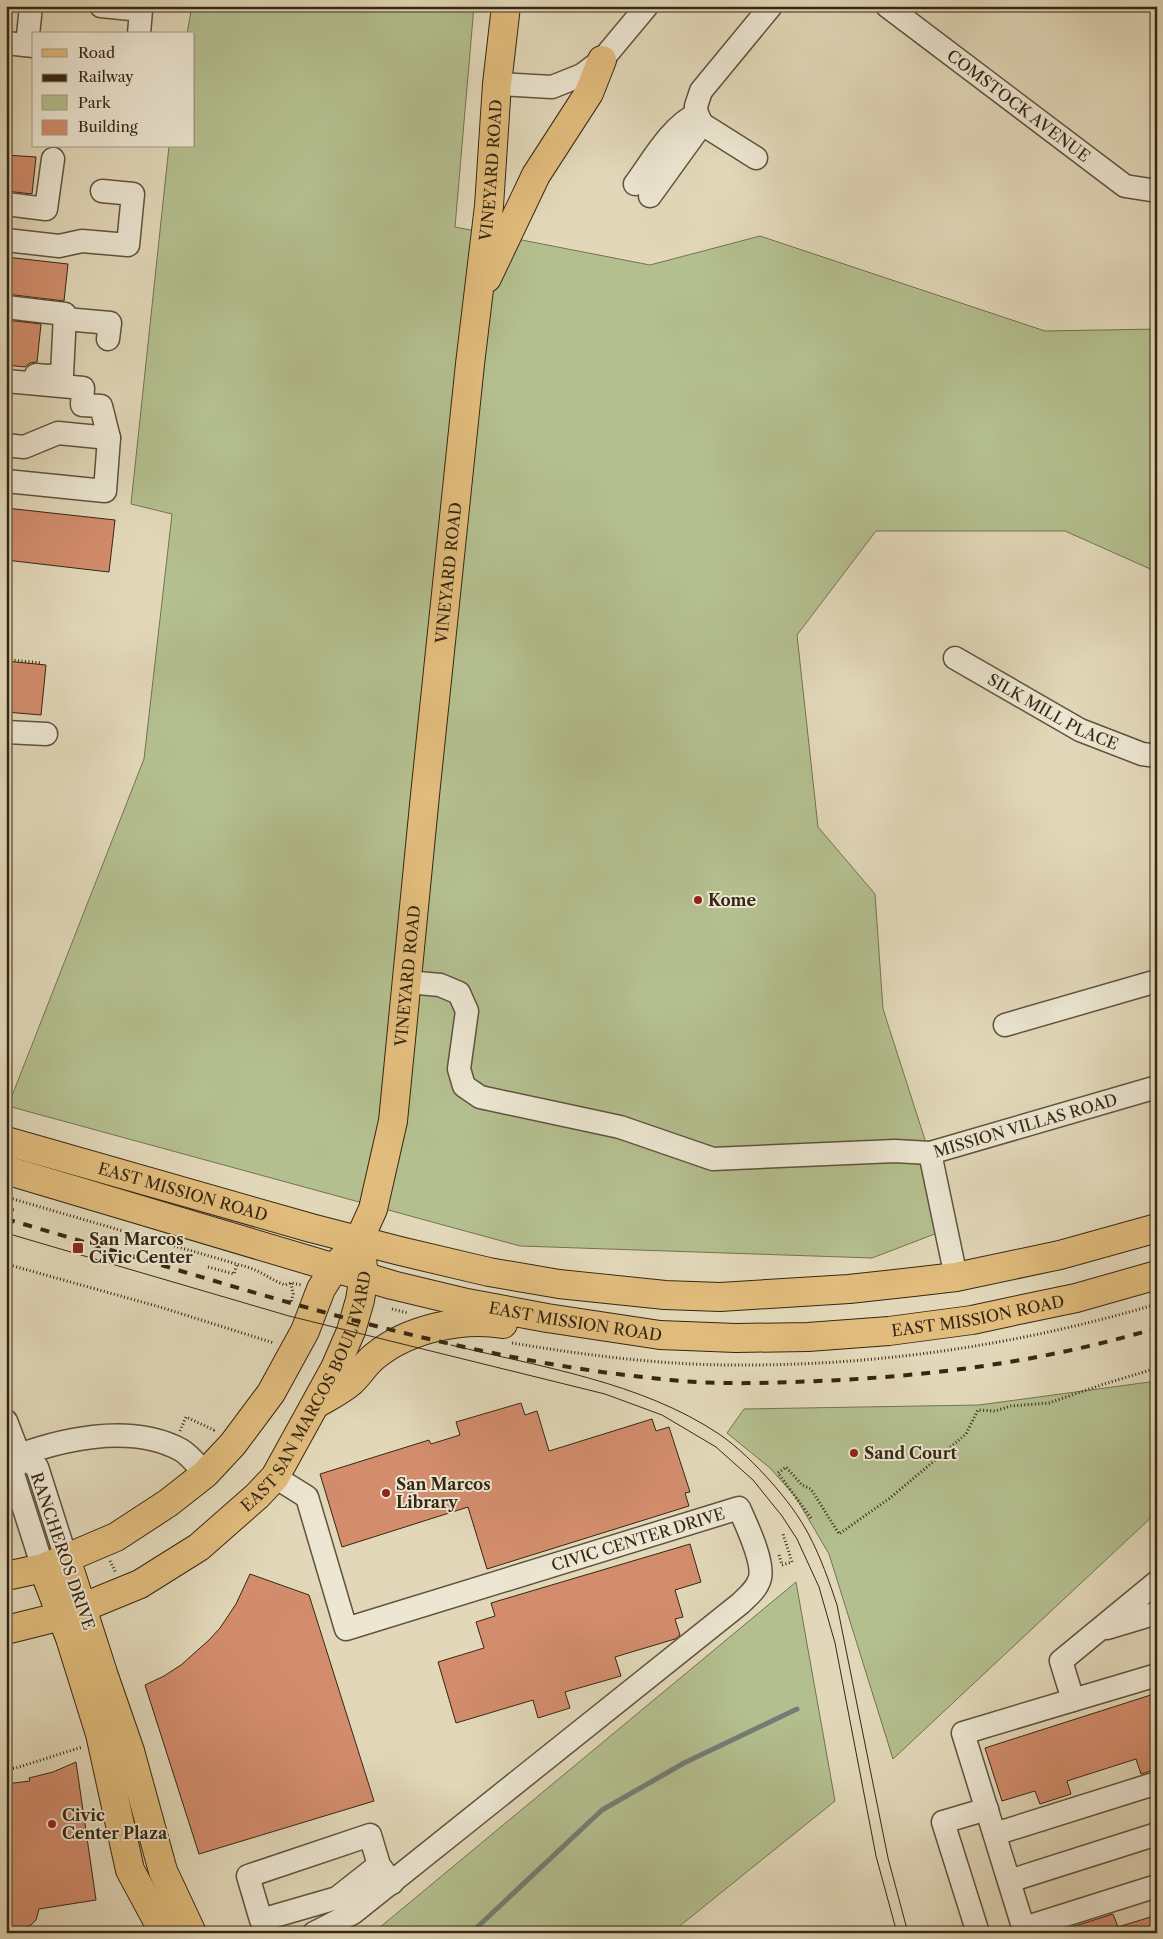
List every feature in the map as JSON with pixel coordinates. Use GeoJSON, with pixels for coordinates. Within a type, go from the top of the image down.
{"type":"FeatureCollection","features":[{"type":"Feature","properties":{"kind":"main road"},"geometry":{"type":"LineString","coordinates":[[497,84],[506,6]]}},
{"type":"Feature","properties":{"kind":"main road"},"geometry":{"type":"LineString","coordinates":[[478,297],[536,175],[589,93],[602,60]]}},
{"type":"Feature","properties":{"kind":"main road","name":"VINEYARD ROAD"},"geometry":{"type":"LineString","coordinates":[[360,1240],[373,1210],[393,1120],[426,785],[489,206],[497,84]]}},
{"type":"Feature","properties":{"kind":"main road","name":"EAST MISSION ROAD"},"geometry":{"type":"LineString","coordinates":[[6,1141],[268,1216],[489,1272],[559,1284],[665,1295],[720,1297],[849,1289],[956,1276],[1060,1256],[1157,1228]]}},
{"type":"Feature","properties":{"kind":"main road","name":"EAST MISSION ROAD"},"geometry":{"type":"LineString","coordinates":[[6,1170],[392,1285],[476,1305],[660,1335],[736,1338],[808,1337],[889,1331],[972,1320],[1076,1298],[1157,1275]]}},
{"type":"Feature","properties":{"kind":"main road","name":"EAST SAN MARCOS BOULEVARD"},"geometry":{"type":"LineString","coordinates":[[6,1576],[55,1563],[116,1537],[168,1503],[205,1474],[233,1444],[271,1393],[305,1331],[321,1289],[335,1267],[360,1240]]}},
{"type":"Feature","properties":{"kind":"main road","name":"EAST SAN MARCOS BOULEVARD"},"geometry":{"type":"LineString","coordinates":[[6,1630],[73,1611],[140,1584],[199,1547],[257,1496],[275,1477],[335,1368],[351,1331],[360,1300],[364,1276],[360,1240]]}},
{"type":"Feature","properties":{"kind":"main road"},"geometry":{"type":"LineString","coordinates":[[315,1405],[351,1382],[375,1356],[411,1335],[446,1325],[468,1322],[497,1323],[544,1331],[660,1335]]}},
{"type":"Feature","properties":{"kind":"main road","name":"RANCHEROS DRIVE"},"geometry":{"type":"LineString","coordinates":[[55,1563],[73,1611],[104,1676],[130,1751],[163,1871],[192,1933]]}},
{"type":"Feature","properties":{"kind":"main road","name":"RANCHEROS DRIVE"},"geometry":{"type":"LineString","coordinates":[[73,1611],[130,1870],[164,1933]]}},
{"type":"Feature","properties":{"kind":"street"},"geometry":{"type":"LineString","coordinates":[[22,45],[31,6]]}},
{"type":"Feature","properties":{"kind":"street"},"geometry":{"type":"LineString","coordinates":[[101,6],[141,10],[139,32]]}},
{"type":"Feature","properties":{"kind":"street","name":"VINEYARD ROAD"},"geometry":{"type":"LineString","coordinates":[[497,84],[552,87],[582,75],[602,60],[647,6]]}},
{"type":"Feature","properties":{"kind":"street"},"geometry":{"type":"LineString","coordinates":[[756,158],[700,119],[696,106],[701,91],[771,6]]}},
{"type":"Feature","properties":{"kind":"street","name":"COMSTOCK AVENUE"},"geometry":{"type":"LineString","coordinates":[[887,6],[1125,186],[1157,191]]}},
{"type":"Feature","properties":{"kind":"street"},"geometry":{"type":"LineString","coordinates":[[642,190],[700,119]]}},
{"type":"Feature","properties":{"kind":"street"},"geometry":{"type":"LineString","coordinates":[[6,204],[46,209],[53,159]]}},
{"type":"Feature","properties":{"kind":"street"},"geometry":{"type":"LineString","coordinates":[[6,240],[59,246],[82,241],[128,244],[133,194],[102,191]]}},
{"type":"Feature","properties":{"kind":"street"},"geometry":{"type":"LineString","coordinates":[[6,307],[65,314],[62,375],[47,376],[6,372]]}},
{"type":"Feature","properties":{"kind":"street"},"geometry":{"type":"LineString","coordinates":[[65,320],[110,324],[108,339]]}},
{"type":"Feature","properties":{"kind":"street"},"geometry":{"type":"LineString","coordinates":[[6,380],[83,388],[82,405],[101,406],[109,438],[104,491],[6,481]]}},
{"type":"Feature","properties":{"kind":"street"},"geometry":{"type":"LineString","coordinates":[[6,445],[24,447],[58,433],[109,438]]}},
{"type":"Feature","properties":{"kind":"street","name":"SILK MILL PLACE"},"geometry":{"type":"LineString","coordinates":[[954,658],[1080,730],[1142,754],[1157,756]]}},
{"type":"Feature","properties":{"kind":"street"},"geometry":{"type":"LineString","coordinates":[[6,732],[46,734]]}},
{"type":"Feature","properties":{"kind":"street"},"geometry":{"type":"LineString","coordinates":[[407,982],[440,985],[459,993],[467,1011],[459,1069],[464,1086],[480,1097],[620,1127],[713,1159],[895,1151],[930,1153]]}},
{"type":"Feature","properties":{"kind":"street"},"geometry":{"type":"LineString","coordinates":[[1005,1025],[1157,982]]}},
{"type":"Feature","properties":{"kind":"street","name":"MISSION VILLAS ROAD"},"geometry":{"type":"LineString","coordinates":[[956,1276],[930,1153],[1157,1086]]}},
{"type":"Feature","properties":{"kind":"street"},"geometry":{"type":"LineString","coordinates":[[6,1421],[13,1458],[48,1446],[104,1435],[135,1436],[182,1450],[205,1474]]}},
{"type":"Feature","properties":{"kind":"street","name":"RANCHEROS DRIVE"},"geometry":{"type":"LineString","coordinates":[[13,1458],[13,1474],[55,1563]]}},
{"type":"Feature","properties":{"kind":"street","name":"CIVIC CENTER DRIVE"},"geometry":{"type":"LineString","coordinates":[[275,1477],[307,1497],[346,1629],[739,1508],[757,1554],[760,1577],[755,1590],[741,1603],[385,1874],[353,1913],[314,1933]]}},
{"type":"Feature","properties":{"kind":"street"},"geometry":{"type":"LineString","coordinates":[[1074,1700],[1061,1661],[1157,1582]]}},
{"type":"Feature","properties":{"kind":"street"},"geometry":{"type":"LineString","coordinates":[[1098,1630],[1157,1613]]}},
{"type":"Feature","properties":{"kind":"street"},"geometry":{"type":"LineString","coordinates":[[1157,1675],[963,1733],[1025,1931],[1157,1886]]}},
{"type":"Feature","properties":{"kind":"street"},"geometry":{"type":"LineString","coordinates":[[994,1834],[1157,1783]]}},
{"type":"Feature","properties":{"kind":"street"},"geometry":{"type":"LineString","coordinates":[[978,1933],[943,1822],[987,1809]]}},
{"type":"Feature","properties":{"kind":"street"},"geometry":{"type":"LineString","coordinates":[[1009,1881],[1157,1834]]}},
{"type":"Feature","properties":{"kind":"street"},"geometry":{"type":"LineString","coordinates":[[370,1835],[385,1874],[336,1898],[261,1920],[248,1876],[370,1835]]}},
{"type":"Feature","properties":{"kind":"path"},"geometry":{"type":"LineString","coordinates":[[11,660],[41,662]]}},
{"type":"Feature","properties":{"kind":"path"},"geometry":{"type":"LineString","coordinates":[[6,1208],[14,1210]]}},
{"type":"Feature","properties":{"kind":"path"},"geometry":{"type":"LineString","coordinates":[[6,1264],[160,1307],[275,1343],[271,1350]]}},
{"type":"Feature","properties":{"kind":"path"},"geometry":{"type":"LineString","coordinates":[[208,1267],[234,1274],[237,1264]]}},
{"type":"Feature","properties":{"kind":"path"},"geometry":{"type":"LineString","coordinates":[[811,1518],[778,1473],[786,1467],[802,1485],[810,1488],[838,1534],[890,1498],[966,1434],[978,1410],[995,1411],[1011,1406],[1049,1403],[1157,1368]]}},
{"type":"Feature","properties":{"kind":"path"},"geometry":{"type":"LineString","coordinates":[[174,1447],[186,1417],[214,1430],[219,1424]]}},
{"type":"Feature","properties":{"kind":"path"},"geometry":{"type":"LineString","coordinates":[[776,1548],[782,1565],[792,1562],[782,1534]]}},
{"type":"Feature","properties":{"kind":"path"},"geometry":{"type":"LineString","coordinates":[[109,1558],[119,1579]]}},
{"type":"Feature","properties":{"kind":"path"},"geometry":{"type":"LineString","coordinates":[[6,1769],[16,1768],[85,1746]]}},
{"type":"Feature","properties":{"kind":"green space"},"geometry":{"type":"Polygon","coordinates":[[[192,6],[474,6],[455,227],[650,265],[760,236],[1045,331],[1157,329],[1157,572],[1065,531],[876,531],[797,635],[818,827],[875,894],[883,1009],[953,1227],[872,1258],[520,1246],[8,1106],[144,759],[172,514],[131,504],[169,148],[195,148],[195,32],[187,32],[192,6]]]}},
{"type":"Feature","properties":{"kind":"green space"},"geometry":{"type":"Polygon","coordinates":[[[1157,1381],[1157,1512],[893,1759],[829,1554],[795,1496],[770,1468],[727,1433],[744,1409],[979,1405],[1157,1381]]]}},
{"type":"Feature","properties":{"kind":"green space"},"geometry":{"type":"Polygon","coordinates":[[[796,1582],[835,1801],[671,1933],[373,1933],[796,1582]]]}},
{"type":"Feature","properties":{"kind":"building"},"geometry":{"type":"Polygon","coordinates":[[[6,155],[36,157],[32,194],[6,191],[6,155]]]}},
{"type":"Feature","properties":{"kind":"building"},"geometry":{"type":"Polygon","coordinates":[[[6,257],[68,264],[64,301],[6,294],[6,257]]]}},
{"type":"Feature","properties":{"kind":"building"},"geometry":{"type":"Polygon","coordinates":[[[6,320],[41,324],[37,362],[30,363],[25,367],[6,365],[6,320]]]}},
{"type":"Feature","properties":{"kind":"building"},"geometry":{"type":"Polygon","coordinates":[[[6,508],[115,520],[109,572],[6,560],[6,508]]]}},
{"type":"Feature","properties":{"kind":"building"},"geometry":{"type":"Polygon","coordinates":[[[6,661],[46,665],[41,715],[6,712],[6,661]]]}},
{"type":"Feature","properties":{"kind":"building"},"geometry":{"type":"Polygon","coordinates":[[[521,1403],[525,1415],[537,1411],[549,1451],[652,1419],[656,1431],[669,1427],[690,1492],[685,1493],[689,1506],[487,1569],[468,1507],[342,1547],[320,1474],[429,1440],[431,1444],[460,1435],[456,1422],[521,1403]]]}},
{"type":"Feature","properties":{"kind":"building"},"geometry":{"type":"Polygon","coordinates":[[[690,1544],[701,1582],[675,1590],[683,1617],[675,1619],[680,1635],[675,1639],[615,1657],[621,1676],[565,1692],[570,1708],[538,1718],[533,1700],[456,1723],[438,1662],[484,1648],[476,1622],[495,1616],[491,1603],[690,1544]]]}},
{"type":"Feature","properties":{"kind":"building"},"geometry":{"type":"Polygon","coordinates":[[[250,1574],[309,1595],[374,1801],[199,1854],[145,1685],[181,1665],[209,1640],[220,1628],[236,1604],[250,1574]]]}},
{"type":"Feature","properties":{"kind":"building"},"geometry":{"type":"Polygon","coordinates":[[[1157,1693],[1157,1769],[1141,1774],[1136,1759],[1067,1781],[1071,1794],[1040,1804],[1035,1791],[1002,1801],[985,1748],[1157,1693]]]}},
{"type":"Feature","properties":{"kind":"building","name":"Civic Center Plaza"},"geometry":{"type":"Polygon","coordinates":[[[76,1762],[96,1900],[39,1909],[36,1920],[32,1924],[26,1928],[11,1929],[6,1926],[6,1784],[30,1781],[29,1778],[53,1772],[76,1762]]]}},
{"type":"Feature","properties":{"kind":"building"},"geometry":{"type":"Polygon","coordinates":[[[1113,1914],[1118,1927],[1157,1915],[1157,1933],[1053,1933],[1113,1914]]]}},
{"type":"Feature","properties":{"kind":"waterway"},"geometry":{"type":"LineString","coordinates":[[471,1933],[602,1810],[684,1763],[797,1709]]}},
{"type":"Feature","properties":{"kind":"tram line"},"geometry":{"type":"LineString","coordinates":[[6,1233],[289,1316],[605,1394],[662,1415],[716,1447],[753,1480],[782,1516],[797,1539],[819,1587],[835,1643],[876,1856],[897,1933]]}},
{"type":"Feature","properties":{"kind":"tram line"},"geometry":{"type":"LineString","coordinates":[[451,1345],[590,1378],[657,1401],[689,1416],[726,1439],[753,1463],[787,1501],[801,1521],[813,1544],[837,1605],[888,1858],[908,1933]]}},
{"type":"Feature","properties":{"kind":"railway"},"geometry":{"type":"LineString","coordinates":[[6,1219],[253,1292],[418,1336],[502,1355],[586,1370],[689,1382],[726,1383],[862,1379],[947,1371],[1074,1350],[1157,1328]]}},
{"type":"Feature","properties":{"kind":"place","name":"Kome"},"geometry":{"type":"Point","coordinates":[698,900]}},
{"type":"Feature","properties":{"kind":"place","name":"San Marcos Civic Center"},"geometry":{"type":"Point","coordinates":[78,1248]}},
{"type":"Feature","properties":{"kind":"place","name":"Sand Court"},"geometry":{"type":"Point","coordinates":[854,1453]}},
{"type":"Feature","properties":{"kind":"place","name":"San Marcos Library"},"geometry":{"type":"Point","coordinates":[386,1493]}},
{"type":"Feature","properties":{"kind":"place","name":"Civic Center Plaza"},"geometry":{"type":"Point","coordinates":[52,1824]}}]}
